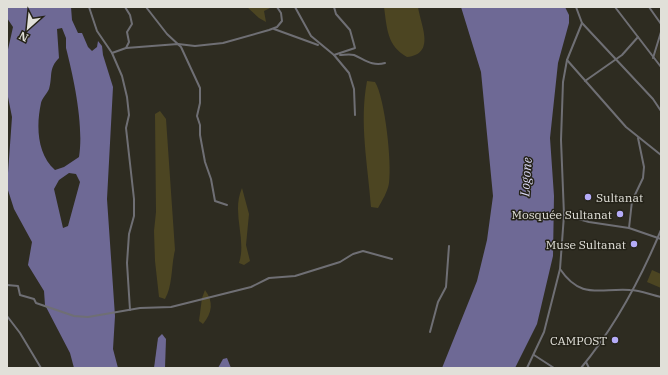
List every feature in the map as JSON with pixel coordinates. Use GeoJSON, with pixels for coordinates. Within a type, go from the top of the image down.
{"type":"FeatureCollection","features":[{"type":"Feature","properties":{"kind":"street"},"geometry":{"type":"LineString","coordinates":[[89,7],[97,31],[112,53],[126,90],[129,115],[126,128],[134,199],[134,216],[129,234],[127,263],[130,310]]}},
{"type":"Feature","properties":{"kind":"street"},"geometry":{"type":"LineString","coordinates":[[125,7],[130,15],[132,24],[127,32],[129,42],[126,48]]}},
{"type":"Feature","properties":{"kind":"street"},"geometry":{"type":"LineString","coordinates":[[146,7],[181,46],[192,68],[200,88],[200,103],[197,116],[200,125],[200,135],[205,162],[211,179],[215,201],[227,205]]}},
{"type":"Feature","properties":{"kind":"street"},"geometry":{"type":"LineString","coordinates":[[112,53],[126,48],[178,44],[195,46],[223,43],[274,29],[282,21],[277,7]]}},
{"type":"Feature","properties":{"kind":"street"},"geometry":{"type":"LineString","coordinates":[[295,7],[306,30],[321,46],[334,55],[346,68],[352,78],[355,115]]}},
{"type":"Feature","properties":{"kind":"street"},"geometry":{"type":"LineString","coordinates":[[334,7],[336,14],[350,30],[355,48],[338,55]]}},
{"type":"Feature","properties":{"kind":"street"},"geometry":{"type":"LineString","coordinates":[[576,7],[582,23],[653,100],[661,111]]}},
{"type":"Feature","properties":{"kind":"street"},"geometry":{"type":"LineString","coordinates":[[615,7],[661,67]]}},
{"type":"Feature","properties":{"kind":"street"},"geometry":{"type":"LineString","coordinates":[[649,7],[661,24]]}},
{"type":"Feature","properties":{"kind":"street"},"geometry":{"type":"LineString","coordinates":[[527,368],[548,321],[560,269],[564,215],[561,140],[563,82],[567,60],[582,23]]}},
{"type":"Feature","properties":{"kind":"street"},"geometry":{"type":"LineString","coordinates":[[274,29],[321,46]]}},
{"type":"Feature","properties":{"kind":"street"},"geometry":{"type":"LineString","coordinates":[[653,58],[661,32]]}},
{"type":"Feature","properties":{"kind":"street"},"geometry":{"type":"LineString","coordinates":[[585,81],[616,60],[638,37]]}},
{"type":"Feature","properties":{"kind":"street"},"geometry":{"type":"LineString","coordinates":[[334,55],[355,55],[367,62],[379,65],[384,63]]}},
{"type":"Feature","properties":{"kind":"street"},"geometry":{"type":"LineString","coordinates":[[567,60],[626,127],[661,155]]}},
{"type":"Feature","properties":{"kind":"street"},"geometry":{"type":"LineString","coordinates":[[629,228],[632,201],[643,178],[644,167],[638,137]]}},
{"type":"Feature","properties":{"kind":"street"},"geometry":{"type":"LineString","coordinates":[[661,168],[661,173]]}},
{"type":"Feature","properties":{"kind":"street"},"geometry":{"type":"LineString","coordinates":[[564,215],[589,222],[629,228],[661,239]]}},
{"type":"Feature","properties":{"kind":"street"},"geometry":{"type":"LineString","coordinates":[[581,368],[599,345],[632,290],[661,230]]}},
{"type":"Feature","properties":{"kind":"street"},"geometry":{"type":"LineString","coordinates":[[430,332],[438,302],[446,287],[449,246]]}},
{"type":"Feature","properties":{"kind":"street"},"geometry":{"type":"LineString","coordinates":[[7,285],[18,286],[20,295],[34,299],[36,303],[74,316],[88,317],[130,310],[171,307],[251,287],[269,278],[295,276],[340,262],[353,254],[363,251],[392,258]]}},
{"type":"Feature","properties":{"kind":"street"},"geometry":{"type":"LineString","coordinates":[[560,269],[570,281],[586,291],[632,290],[661,297]]}},
{"type":"Feature","properties":{"kind":"street"},"geometry":{"type":"LineString","coordinates":[[7,316],[20,333],[41,368]]}},
{"type":"Feature","properties":{"kind":"street"},"geometry":{"type":"LineString","coordinates":[[534,355],[554,368]]}},
{"type":"Feature","properties":{"kind":"street"},"geometry":{"type":"LineString","coordinates":[[586,362],[589,368]]}},
{"type":"Feature","properties":{"kind":"shaded area"},"geometry":{"type":"Polygon","coordinates":[[[247,7],[269,7],[270,8],[264,11],[266,22],[259,18],[247,7]]]}},
{"type":"Feature","properties":{"kind":"shaded area"},"geometry":{"type":"Polygon","coordinates":[[[384,7],[418,7],[423,30],[424,45],[421,51],[416,55],[407,57],[395,48],[387,29],[384,7]]]}},
{"type":"Feature","properties":{"kind":"shaded area"},"geometry":{"type":"Polygon","coordinates":[[[661,38],[661,63],[655,56],[661,38]]]}},
{"type":"Feature","properties":{"kind":"shaded area"},"geometry":{"type":"Polygon","coordinates":[[[367,81],[375,82],[379,90],[385,116],[389,146],[389,183],[386,193],[378,208],[371,207],[365,144],[364,112],[367,81]]]}},
{"type":"Feature","properties":{"kind":"shaded area"},"geometry":{"type":"Polygon","coordinates":[[[160,111],[166,119],[175,250],[171,282],[165,299],[159,297],[155,261],[154,231],[156,212],[155,114],[160,111]]]}},
{"type":"Feature","properties":{"kind":"shaded area"},"geometry":{"type":"Polygon","coordinates":[[[242,188],[249,214],[246,245],[250,261],[244,265],[239,263],[241,245],[238,207],[242,188]]]}},
{"type":"Feature","properties":{"kind":"shaded area"},"geometry":{"type":"Polygon","coordinates":[[[652,270],[661,274],[661,288],[647,282],[652,270]]]}},
{"type":"Feature","properties":{"kind":"shaded area"},"geometry":{"type":"Polygon","coordinates":[[[205,290],[210,299],[211,307],[210,312],[203,324],[199,321],[202,298],[205,290]]]}},
{"type":"Feature","properties":{"kind":"water"},"geometry":{"type":"Polygon","coordinates":[[[7,7],[71,7],[72,20],[78,33],[82,33],[88,47],[92,51],[97,47],[98,41],[102,46],[103,55],[113,87],[107,199],[115,316],[113,349],[118,368],[74,368],[70,353],[45,305],[44,291],[28,265],[32,242],[14,209],[7,187],[12,117],[8,97],[7,54],[13,27],[7,18],[7,7]],[[62,28],[57,29],[59,58],[53,66],[49,89],[42,101],[39,112],[38,130],[41,148],[49,163],[55,170],[64,167],[79,157],[80,145],[77,102],[66,48],[66,38],[62,28]],[[69,173],[59,180],[54,189],[63,228],[68,226],[80,182],[76,174],[69,173]]]}},
{"type":"Feature","properties":{"kind":"water","name":"Logone"},"geometry":{"type":"Polygon","coordinates":[[[461,7],[565,7],[569,15],[569,23],[558,63],[550,138],[554,196],[553,256],[537,324],[515,368],[442,368],[477,281],[487,240],[493,196],[481,72],[461,7]]]}},
{"type":"Feature","properties":{"kind":"water"},"geometry":{"type":"Polygon","coordinates":[[[162,334],[166,339],[165,368],[154,368],[158,338],[162,334]]]}},
{"type":"Feature","properties":{"kind":"water"},"geometry":{"type":"Polygon","coordinates":[[[227,358],[231,368],[218,368],[223,359],[227,358]]]}},
{"type":"Feature","properties":{"kind":"place","name":"Sultanat"},"geometry":{"type":"Point","coordinates":[588,197]}},
{"type":"Feature","properties":{"kind":"place","name":"Mosquée Sultanat"},"geometry":{"type":"Point","coordinates":[620,214]}},
{"type":"Feature","properties":{"kind":"place","name":"Muse Sultanat"},"geometry":{"type":"Point","coordinates":[634,244]}},
{"type":"Feature","properties":{"kind":"place","name":"CAMPOST"},"geometry":{"type":"Point","coordinates":[615,340]}}]}
